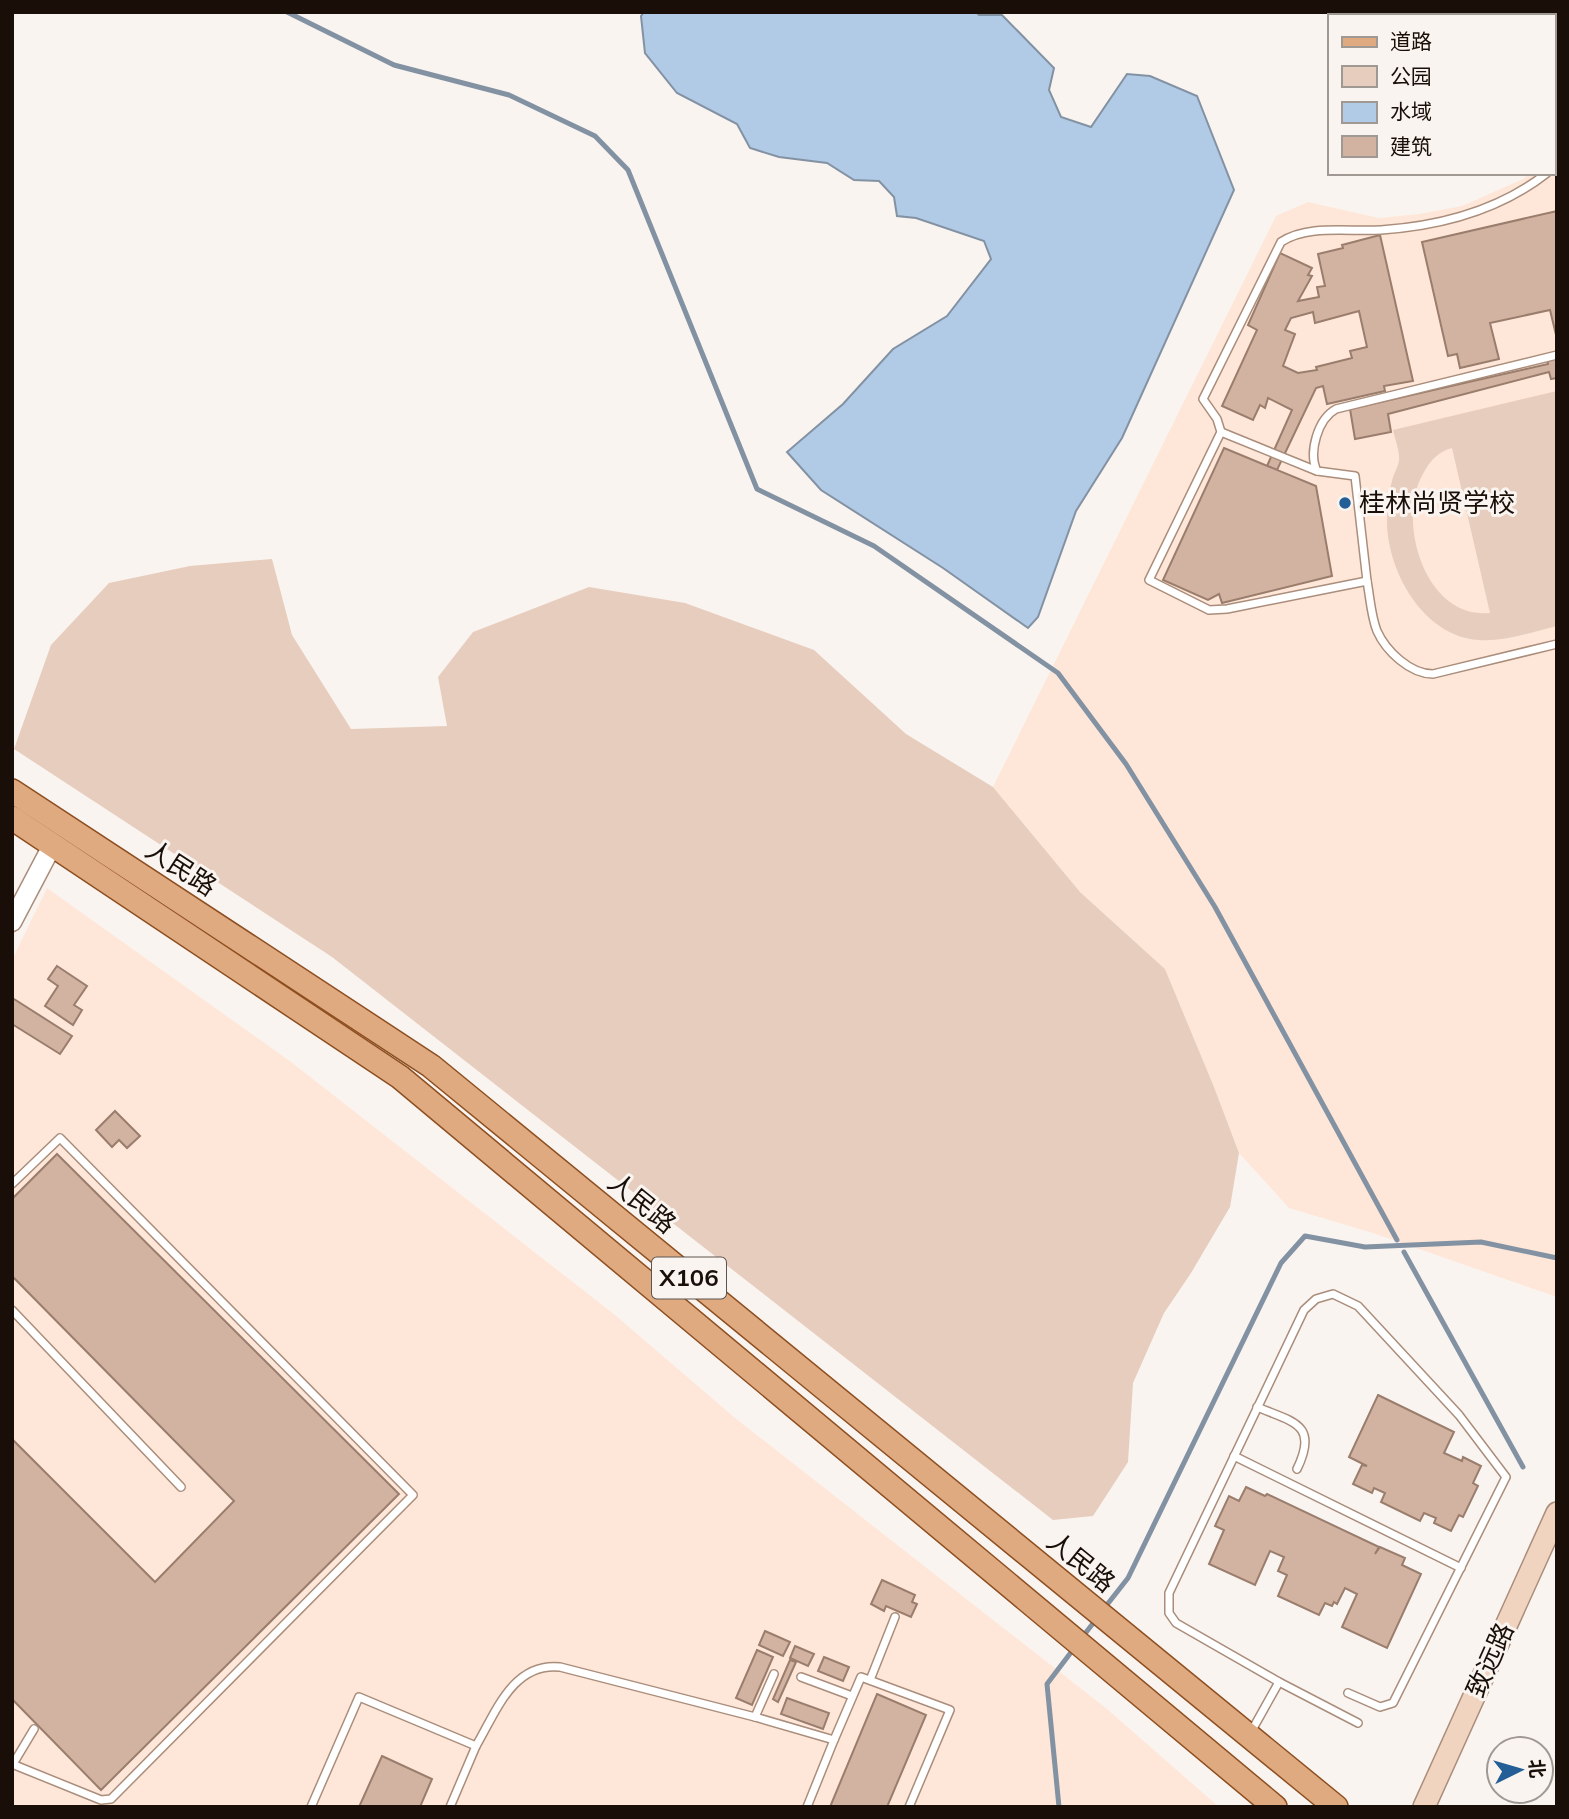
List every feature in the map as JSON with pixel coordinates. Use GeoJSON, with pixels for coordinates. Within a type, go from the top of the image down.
{"type":"FeatureCollection","features":[{"type":"Feature","properties":{"kind":"main road","name":"人民路"},"geometry":{"type":"LineString","coordinates":[[12,791],[431,1066],[1336,1807]]}},
{"type":"Feature","properties":{"kind":"main road","name":"人民路"},"geometry":{"type":"LineString","coordinates":[[12,818],[400,1077],[1275,1807]]}},
{"type":"Feature","properties":{"kind":"main road","name":"致远路"},"geometry":{"type":"LineString","coordinates":[[1424,1807],[1557,1513]]}},
{"type":"Feature","properties":{"kind":"street"},"geometry":{"type":"LineString","coordinates":[[12,922],[53,844]]}},
{"type":"Feature","properties":{"kind":"lane"},"geometry":{"type":"LineString","coordinates":[[1367,581],[1227,609],[1209,610],[1149,580],[1221,432],[1217,419],[1203,398],[1280,242],[1304,232],[1382,230],[1460,217],[1513,196],[1544,175]]}},
{"type":"Feature","properties":{"kind":"lane"},"geometry":{"type":"LineString","coordinates":[[1317,471],[1313,453],[1318,432],[1326,417],[1336,409],[1557,355]]}},
{"type":"Feature","properties":{"kind":"lane"},"geometry":{"type":"LineString","coordinates":[[1221,432],[1317,471],[1355,476],[1367,581],[1380,635],[1399,658],[1422,674],[1433,674],[1557,644]]}},
{"type":"Feature","properties":{"kind":"lane"},"geometry":{"type":"LineString","coordinates":[[12,1184],[60,1139],[413,1496],[111,1799],[101,1800],[13,1764],[34,1729]]}},
{"type":"Feature","properties":{"kind":"lane"},"geometry":{"type":"LineString","coordinates":[[1348,1693],[1380,1707],[1393,1703],[1506,1477],[1459,1415],[1358,1306],[1333,1294],[1321,1297],[1308,1306],[1170,1593],[1169,1613],[1174,1621],[1193,1635],[1358,1723]]}},
{"type":"Feature","properties":{"kind":"lane"},"geometry":{"type":"LineString","coordinates":[[12,1310],[181,1487]]}},
{"type":"Feature","properties":{"kind":"lane"},"geometry":{"type":"LineString","coordinates":[[1257,1408],[1299,1427],[1305,1438],[1306,1448],[1297,1469]]}},
{"type":"Feature","properties":{"kind":"lane"},"geometry":{"type":"LineString","coordinates":[[1234,1456],[1461,1568]]}},
{"type":"Feature","properties":{"kind":"lane"},"geometry":{"type":"LineString","coordinates":[[870,1680],[895,1617]]}},
{"type":"Feature","properties":{"kind":"lane"},"geometry":{"type":"LineString","coordinates":[[450,1807],[476,1746],[516,1681],[545,1666],[560,1667],[834,1740]]}},
{"type":"Feature","properties":{"kind":"lane"},"geometry":{"type":"LineString","coordinates":[[755,1717],[774,1674]]}},
{"type":"Feature","properties":{"kind":"lane"},"geometry":{"type":"LineString","coordinates":[[801,1677],[852,1696]]}},
{"type":"Feature","properties":{"kind":"lane"},"geometry":{"type":"LineString","coordinates":[[807,1807],[861,1677],[950,1710],[909,1807]]}},
{"type":"Feature","properties":{"kind":"lane"},"geometry":{"type":"LineString","coordinates":[[1249,1736],[1279,1682]]}},
{"type":"Feature","properties":{"kind":"lane"},"geometry":{"type":"LineString","coordinates":[[311,1807],[359,1697],[476,1746]]}},
{"type":"Feature","properties":{"kind":"shaded area","name":"桂林尚贤学校"},"geometry":{"type":"Polygon","coordinates":[[[1557,142],[1557,1297],[1373,1233],[1289,1208],[1239,1153],[1165,969],[1080,892],[993,787],[1276,216],[1308,202],[1379,218],[1462,206],[1528,175],[1555,175],[1557,142]]]}},
{"type":"Feature","properties":{"kind":"shaded area"},"geometry":{"type":"Polygon","coordinates":[[[47,888],[291,1062],[615,1315],[735,1418],[1107,1709],[1219,1807],[12,1807],[12,960],[47,888]]]}},
{"type":"Feature","properties":{"kind":"green space"},"geometry":{"type":"Polygon","coordinates":[[[1557,391],[1557,626],[1508,638],[1478,640],[1459,636],[1441,627],[1413,599],[1394,562],[1389,542],[1388,502],[1399,461],[1393,430],[1557,391]],[[1452,448],[1432,460],[1424,472],[1416,492],[1413,515],[1415,539],[1422,563],[1433,584],[1448,600],[1467,611],[1490,613],[1452,448]]]}},
{"type":"Feature","properties":{"kind":"green space"},"geometry":{"type":"Polygon","coordinates":[[[272,559],[292,635],[351,729],[447,726],[438,677],[473,632],[589,587],[685,603],[814,650],[906,734],[993,787],[1080,892],[1165,969],[1239,1153],[1230,1207],[1164,1313],[1133,1383],[1128,1462],[1093,1516],[1053,1520],[332,957],[14,749],[51,645],[109,583],[190,566],[272,559]]]}},
{"type":"Feature","properties":{"kind":"water"},"geometry":{"type":"Polygon","coordinates":[[[644,12],[976,12],[979,15],[1002,15],[1054,68],[1049,90],[1061,117],[1091,127],[1127,74],[1150,76],[1197,96],[1234,190],[1122,438],[1076,511],[1038,617],[1028,628],[943,568],[821,490],[787,452],[843,404],[893,349],[947,316],[991,259],[984,241],[916,218],[897,216],[894,197],[879,181],[854,180],[827,163],[779,157],[750,148],[737,124],[677,93],[645,53],[641,16],[644,12]]]}},
{"type":"Feature","properties":{"kind":"building"},"geometry":{"type":"Polygon","coordinates":[[[1557,211],[1557,339],[1550,310],[1490,323],[1499,359],[1460,368],[1457,354],[1448,356],[1422,242],[1557,211]]]}},
{"type":"Feature","properties":{"kind":"building"},"geometry":{"type":"Polygon","coordinates":[[[1380,235],[1413,381],[1384,386],[1385,391],[1327,404],[1323,386],[1316,388],[1277,470],[1267,466],[1292,410],[1268,398],[1265,408],[1260,405],[1253,420],[1222,406],[1257,330],[1248,325],[1280,253],[1312,268],[1308,275],[1312,276],[1298,301],[1319,297],[1317,287],[1325,286],[1318,254],[1343,248],[1342,245],[1380,235]],[[1359,311],[1315,323],[1313,312],[1291,318],[1285,330],[1295,334],[1283,366],[1298,373],[1317,370],[1316,367],[1352,358],[1350,351],[1367,347],[1359,311]]]}},
{"type":"Feature","properties":{"kind":"building"},"geometry":{"type":"Polygon","coordinates":[[[1557,356],[1557,378],[1551,379],[1549,372],[1388,414],[1391,432],[1355,439],[1350,409],[1548,364],[1547,359],[1557,356]]]}},
{"type":"Feature","properties":{"kind":"building"},"geometry":{"type":"Polygon","coordinates":[[[1224,448],[1316,486],[1332,576],[1222,603],[1219,594],[1208,600],[1163,580],[1224,448]]]}},
{"type":"Feature","properties":{"kind":"building"},"geometry":{"type":"Polygon","coordinates":[[[57,966],[87,986],[74,1005],[82,1010],[73,1025],[45,1006],[58,986],[48,979],[57,966]]]}},
{"type":"Feature","properties":{"kind":"building"},"geometry":{"type":"Polygon","coordinates":[[[14,999],[72,1036],[60,1054],[12,1024],[14,999]]]}},
{"type":"Feature","properties":{"kind":"building"},"geometry":{"type":"Polygon","coordinates":[[[115,1111],[140,1136],[127,1148],[119,1140],[112,1147],[96,1130],[115,1111]]]}},
{"type":"Feature","properties":{"kind":"building"},"geometry":{"type":"Polygon","coordinates":[[[57,1154],[399,1494],[101,1790],[12,1699],[12,1439],[155,1582],[234,1501],[12,1276],[12,1199],[57,1154]]]}},
{"type":"Feature","properties":{"kind":"building"},"geometry":{"type":"Polygon","coordinates":[[[1378,1395],[1454,1432],[1444,1453],[1462,1461],[1463,1457],[1481,1466],[1473,1483],[1478,1486],[1463,1517],[1459,1515],[1451,1531],[1434,1523],[1436,1518],[1424,1513],[1420,1521],[1381,1502],[1385,1493],[1374,1488],[1372,1493],[1353,1484],[1362,1465],[1367,1466],[1349,1457],[1378,1395]]]}},
{"type":"Feature","properties":{"kind":"building"},"geometry":{"type":"Polygon","coordinates":[[[1246,1487],[1265,1496],[1267,1494],[1379,1547],[1375,1554],[1380,1547],[1405,1558],[1402,1565],[1421,1574],[1387,1648],[1342,1627],[1357,1594],[1345,1588],[1337,1604],[1334,1602],[1332,1606],[1325,1603],[1319,1615],[1278,1596],[1287,1575],[1278,1571],[1284,1557],[1270,1551],[1255,1585],[1209,1564],[1224,1530],[1215,1526],[1229,1496],[1239,1501],[1246,1487]]]}},
{"type":"Feature","properties":{"kind":"building"},"geometry":{"type":"Polygon","coordinates":[[[882,1580],[915,1595],[912,1602],[917,1604],[911,1617],[886,1606],[884,1611],[871,1604],[882,1580]]]}},
{"type":"Feature","properties":{"kind":"building"},"geometry":{"type":"Polygon","coordinates":[[[765,1631],[790,1642],[783,1656],[759,1645],[765,1631]]]}},
{"type":"Feature","properties":{"kind":"building"},"geometry":{"type":"Polygon","coordinates":[[[795,1646],[814,1654],[808,1666],[790,1658],[795,1646]]]}},
{"type":"Feature","properties":{"kind":"building"},"geometry":{"type":"Polygon","coordinates":[[[757,1650],[773,1657],[752,1705],[736,1698],[757,1650]]]}},
{"type":"Feature","properties":{"kind":"building"},"geometry":{"type":"Polygon","coordinates":[[[824,1657],[849,1667],[843,1681],[818,1671],[824,1657]]]}},
{"type":"Feature","properties":{"kind":"building"},"geometry":{"type":"Polygon","coordinates":[[[790,1660],[796,1662],[778,1702],[773,1699],[790,1660]]]}},
{"type":"Feature","properties":{"kind":"building"},"geometry":{"type":"Polygon","coordinates":[[[877,1694],[926,1715],[887,1807],[830,1807],[877,1694]]]}},
{"type":"Feature","properties":{"kind":"building"},"geometry":{"type":"Polygon","coordinates":[[[787,1698],[829,1713],[823,1729],[781,1714],[787,1698]]]}},
{"type":"Feature","properties":{"kind":"building"},"geometry":{"type":"Polygon","coordinates":[[[382,1756],[432,1779],[420,1807],[359,1807],[382,1756]]]}},
{"type":"Feature","properties":{"kind":"waterway"},"geometry":{"type":"LineString","coordinates":[[287,12],[394,65],[509,95],[595,136],[628,170],[757,489],[874,546],[1058,673],[1126,764],[1215,907],[1397,1240]]}},
{"type":"Feature","properties":{"kind":"waterway"},"geometry":{"type":"LineString","coordinates":[[1106,1606],[1128,1578],[1281,1263],[1305,1236],[1365,1247],[1481,1242],[1557,1258]]}},
{"type":"Feature","properties":{"kind":"waterway"},"geometry":{"type":"LineString","coordinates":[[1404,1252],[1523,1467]]}},
{"type":"Feature","properties":{"kind":"waterway"},"geometry":{"type":"LineString","coordinates":[[1084,1635],[1094,1622]]}},
{"type":"Feature","properties":{"kind":"waterway"},"geometry":{"type":"LineString","coordinates":[[1059,1807],[1047,1684],[1072,1651]]}},
{"type":"Feature","properties":{"kind":"place","name":"桂林尚贤学校"},"geometry":{"type":"Point","coordinates":[1345,503]}}]}
